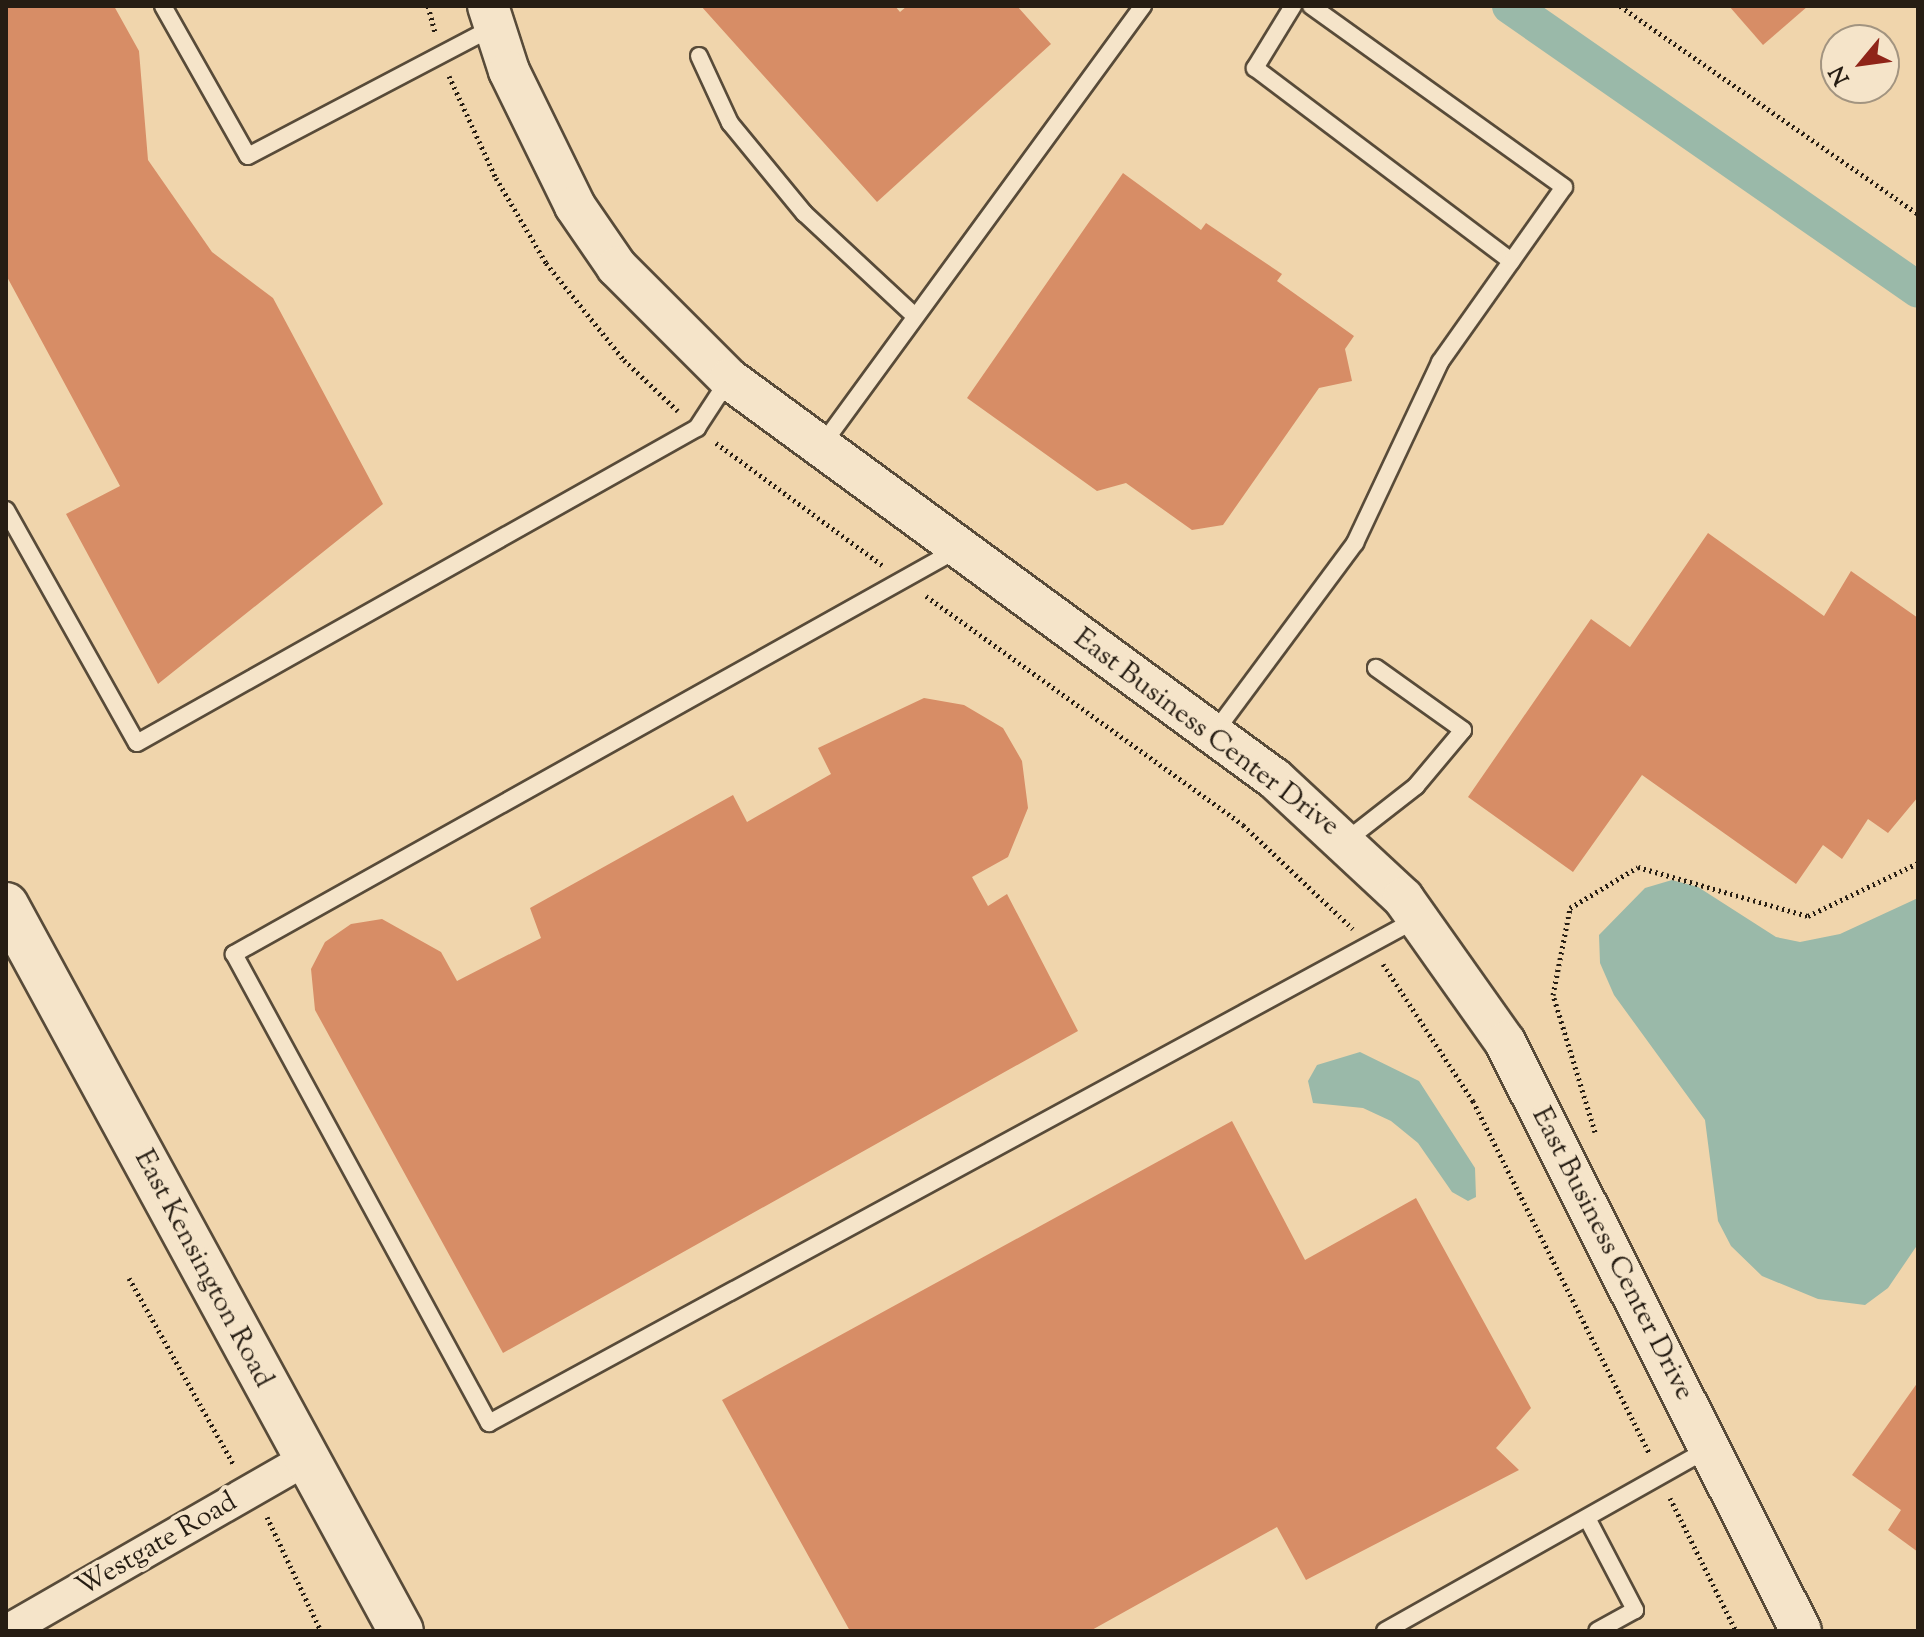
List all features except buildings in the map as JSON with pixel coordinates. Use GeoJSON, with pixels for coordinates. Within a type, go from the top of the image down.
{"type":"FeatureCollection","features":[{"type":"Feature","properties":{"kind":"main road","name":"East Kensington Road"},"geometry":{"type":"LineString","coordinates":[[6,905],[401,1631]]}},
{"type":"Feature","properties":{"kind":"street","name":"East Business Center Drive"},"geometry":{"type":"LineString","coordinates":[[492,16],[509,71],[575,206],[617,267],[729,379],[1213,734],[1347,840],[1419,918],[1505,1042],[1799,1630]]}},
{"type":"Feature","properties":{"kind":"street","name":"Westgate Road"},"geometry":{"type":"LineString","coordinates":[[12,1630],[306,1459]]}},
{"type":"Feature","properties":{"kind":"lane"},"geometry":{"type":"LineString","coordinates":[[163,6],[248,156],[442,54],[492,16]]}},
{"type":"Feature","properties":{"kind":"lane"},"geometry":{"type":"LineString","coordinates":[[821,446],[1143,6]]}},
{"type":"Feature","properties":{"kind":"lane"},"geometry":{"type":"LineString","coordinates":[[1293,6],[1255,68],[1511,261]]}},
{"type":"Feature","properties":{"kind":"lane"},"geometry":{"type":"LineString","coordinates":[[1213,734],[1355,543],[1440,362],[1564,187],[1311,6]]}},
{"type":"Feature","properties":{"kind":"lane"},"geometry":{"type":"LineString","coordinates":[[699,56],[730,123],[804,213],[915,316]]}},
{"type":"Feature","properties":{"kind":"lane"},"geometry":{"type":"LineString","coordinates":[[6,510],[137,743],[697,428],[729,379]]}},
{"type":"Feature","properties":{"kind":"lane"},"geometry":{"type":"LineString","coordinates":[[960,549],[234,954],[489,1423],[1419,918]]}},
{"type":"Feature","properties":{"kind":"lane"},"geometry":{"type":"LineString","coordinates":[[1347,840],[1416,786],[1463,730],[1376,668]]}},
{"type":"Feature","properties":{"kind":"lane"},"geometry":{"type":"LineString","coordinates":[[1385,1631],[1710,1449]]}},
{"type":"Feature","properties":{"kind":"lane"},"geometry":{"type":"LineString","coordinates":[[1587,1518],[1635,1610],[1597,1631]]}},
{"type":"Feature","properties":{"kind":"path"},"geometry":{"type":"LineString","coordinates":[[428,6],[442,54],[474,134],[546,263],[624,360],[697,428],[1243,825],[1367,946],[1473,1101],[1736,1631]]}},
{"type":"Feature","properties":{"kind":"path"},"geometry":{"type":"LineString","coordinates":[[1620,6],[1918,214]]}},
{"type":"Feature","properties":{"kind":"path"},"geometry":{"type":"LineString","coordinates":[[1579,1088],[1553,995],[1570,908],[1638,867],[1808,916],[1918,863]]}},
{"type":"Feature","properties":{"kind":"path"},"geometry":{"type":"LineString","coordinates":[[129,1278],[250,1492],[284,1544],[289,1571],[321,1631]]}},
{"type":"Feature","properties":{"kind":"shaded area"},"geometry":{"type":"Polygon","coordinates":[[[1672,880],[1698,887],[1776,937],[1800,942],[1840,934],[1918,898],[1918,1244],[1888,1288],[1865,1305],[1818,1299],[1762,1276],[1731,1246],[1718,1221],[1705,1120],[1614,995],[1600,963],[1599,935],[1645,888],[1672,880]]]}},
{"type":"Feature","properties":{"kind":"shaded area"},"geometry":{"type":"Polygon","coordinates":[[[1360,1052],[1419,1081],[1475,1168],[1476,1197],[1468,1201],[1452,1192],[1418,1143],[1391,1121],[1363,1108],[1313,1103],[1308,1081],[1317,1065],[1360,1052]]]}},
{"type":"Feature","properties":{"kind":"waterway"},"geometry":{"type":"LineString","coordinates":[[1510,6],[1918,290]]}}]}
